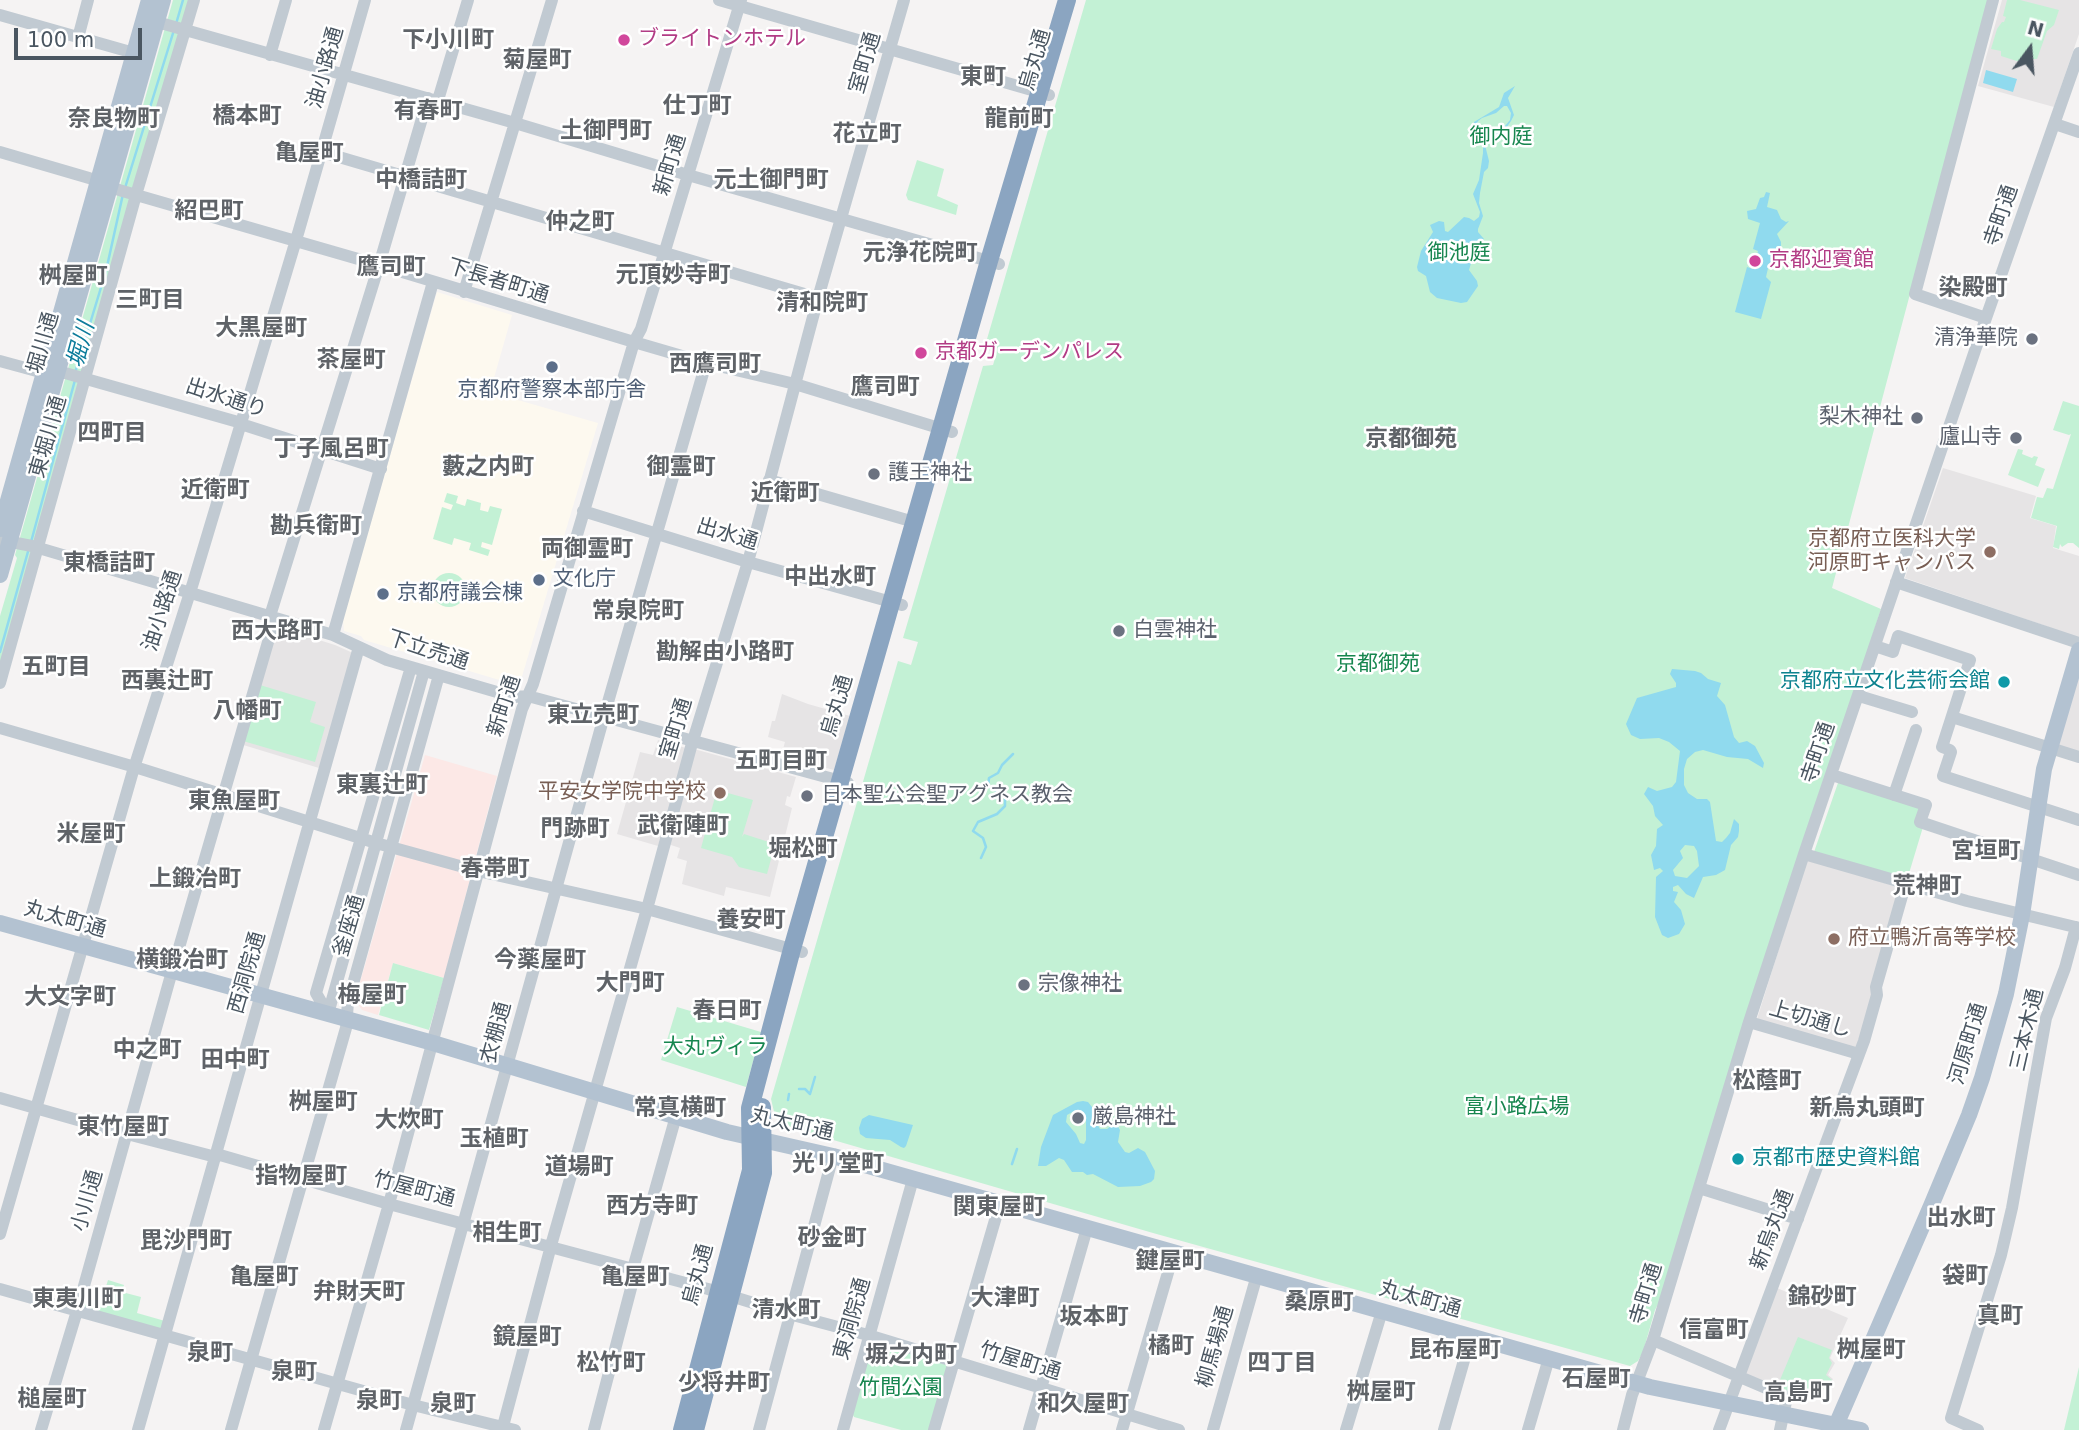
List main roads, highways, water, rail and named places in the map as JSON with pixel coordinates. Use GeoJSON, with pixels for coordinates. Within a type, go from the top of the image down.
{"type":"FeatureCollection","features":[{"type":"Feature","properties":{"kind":"highway","name":"烏丸通"},"geometry":{"type":"LineString","coordinates":[[695,1430],[757,1138],[750,1108],[1044,93],[1067,0]]}},
{"type":"Feature","properties":{"kind":"highway","name":"烏丸通"},"geometry":{"type":"LineString","coordinates":[[1044,93],[1077,0]]}},
{"type":"Feature","properties":{"kind":"highway","name":"烏丸通"},"geometry":{"type":"LineString","coordinates":[[897,604],[914,522],[946,430]]}},
{"type":"Feature","properties":{"kind":"highway","name":"烏丸通"},"geometry":{"type":"LineString","coordinates":[[681,1430],[724,1294]]}},
{"type":"Feature","properties":{"kind":"main road","name":"堀川通"},"geometry":{"type":"LineString","coordinates":[[109,186],[134,53],[149,0]]}},
{"type":"Feature","properties":{"kind":"main road","name":"堀川通"},"geometry":{"type":"LineString","coordinates":[[0,575],[7,538],[109,186],[162,23],[163,0]]}},
{"type":"Feature","properties":{"kind":"main road","name":"河原町通"},"geometry":{"type":"LineString","coordinates":[[1835,1427],[1969,1115],[2003,1007],[2022,915],[2038,806],[2050,748],[2079,650]]}},
{"type":"Feature","properties":{"kind":"main road","name":"丸太町通"},"geometry":{"type":"LineString","coordinates":[[0,923],[347,1019],[727,1132],[833,1156],[1637,1383],[1729,1403],[1782,1422],[1861,1430]]}},
{"type":"Feature","properties":{"kind":"water"},"geometry":{"type":"Polygon","coordinates":[[[1986,70],[2017,79],[2013,92],[1983,83],[1986,70]]]}},
{"type":"Feature","properties":{"kind":"water"},"geometry":{"type":"Polygon","coordinates":[[[1515,86],[1508,98],[1514,115],[1502,134],[1485,145],[1489,161],[1480,193],[1479,203],[1483,216],[1478,229],[1484,239],[1467,255],[1472,260],[1469,270],[1478,286],[1467,302],[1437,298],[1430,292],[1426,276],[1418,271],[1421,251],[1433,232],[1430,225],[1444,222],[1445,231],[1448,232],[1464,217],[1474,221],[1479,217],[1480,212],[1473,194],[1479,180],[1483,138],[1473,126],[1474,122],[1499,107],[1504,93],[1515,86]],[[1507,106],[1478,121],[1477,124],[1486,138],[1500,132],[1510,120],[1511,113],[1507,106]]]}},
{"type":"Feature","properties":{"kind":"water"},"geometry":{"type":"Polygon","coordinates":[[[1766,192],[1770,193],[1767,207],[1777,210],[1781,219],[1789,221],[1777,234],[1781,246],[1778,255],[1769,264],[1766,277],[1771,282],[1761,319],[1735,312],[1747,267],[1753,269],[1758,251],[1753,249],[1760,223],[1748,219],[1747,211],[1756,209],[1760,198],[1764,197],[1766,192]]]}},
{"type":"Feature","properties":{"kind":"water"},"geometry":{"type":"Polygon","coordinates":[[[1672,669],[1695,671],[1721,683],[1717,696],[1725,705],[1734,737],[1739,743],[1747,741],[1755,746],[1764,763],[1763,768],[1748,759],[1727,757],[1703,750],[1695,752],[1687,759],[1684,785],[1688,793],[1697,799],[1707,799],[1710,802],[1716,841],[1722,842],[1726,838],[1734,819],[1739,824],[1739,831],[1738,837],[1731,845],[1725,870],[1703,877],[1694,898],[1678,885],[1673,887],[1673,891],[1678,892],[1674,902],[1681,910],[1685,924],[1679,934],[1668,938],[1662,935],[1655,917],[1656,877],[1663,871],[1660,868],[1654,870],[1651,855],[1656,846],[1657,829],[1663,825],[1655,816],[1653,806],[1644,794],[1648,787],[1657,791],[1672,787],[1676,782],[1680,751],[1659,738],[1640,739],[1631,735],[1626,724],[1637,698],[1676,687],[1670,674],[1672,669]],[[1685,845],[1680,851],[1683,858],[1673,870],[1675,876],[1687,878],[1699,866],[1694,846],[1685,845]]]}},
{"type":"Feature","properties":{"kind":"water"},"geometry":{"type":"Polygon","coordinates":[[[1077,1102],[1088,1102],[1100,1129],[1117,1125],[1120,1130],[1118,1142],[1125,1152],[1129,1153],[1138,1148],[1145,1152],[1155,1171],[1151,1182],[1140,1186],[1118,1187],[1093,1174],[1072,1172],[1064,1160],[1059,1158],[1046,1166],[1038,1166],[1041,1147],[1053,1115],[1077,1102]],[[1074,1111],[1067,1115],[1066,1122],[1080,1143],[1084,1144],[1086,1118],[1083,1112],[1074,1111]]]}},
{"type":"Feature","properties":{"kind":"water"},"geometry":{"type":"Polygon","coordinates":[[[869,1115],[913,1125],[906,1146],[904,1148],[890,1140],[866,1138],[860,1134],[862,1119],[869,1115]]]}},
{"type":"Feature","properties":{"kind":"waterway","name":"堀川"},"geometry":{"type":"LineString","coordinates":[[176,24],[183,0]]}},
{"type":"Feature","properties":{"kind":"waterway","name":"堀川"},"geometry":{"type":"LineString","coordinates":[[125,188],[174,30]]}},
{"type":"Feature","properties":{"kind":"waterway","name":"堀川"},"geometry":{"type":"LineString","coordinates":[[75,373],[106,271],[123,194]]}},
{"type":"Feature","properties":{"kind":"waterway","name":"堀川"},"geometry":{"type":"LineString","coordinates":[[31,542],[75,380]]}},
{"type":"Feature","properties":{"kind":"waterway","name":"堀川"},"geometry":{"type":"LineString","coordinates":[[0,652],[29,548]]}},
{"type":"Feature","properties":{"kind":"waterway"},"geometry":{"type":"LineString","coordinates":[[981,858],[986,847],[983,838],[973,831],[978,822],[997,814],[1005,806],[1005,796],[988,786],[989,778],[998,773],[1013,754]]}},
{"type":"Feature","properties":{"kind":"waterway"},"geometry":{"type":"LineString","coordinates":[[799,1089],[805,1089],[810,1094],[815,1077]]}},
{"type":"Feature","properties":{"kind":"waterway"},"geometry":{"type":"LineString","coordinates":[[788,1100],[789,1094]]}},
{"type":"Feature","properties":{"kind":"waterway"},"geometry":{"type":"LineString","coordinates":[[1012,1164],[1017,1149]]}},
{"type":"Feature","properties":{"kind":"place","name":"ブライトンホテル"},"geometry":{"type":"Point","coordinates":[624,40]}},
{"type":"Feature","properties":{"kind":"place","name":"京都迎賓館"},"geometry":{"type":"Point","coordinates":[1755,261]}},
{"type":"Feature","properties":{"kind":"place","name":"清浄華院"},"geometry":{"type":"Point","coordinates":[2032,339]}},
{"type":"Feature","properties":{"kind":"place","name":"京都ガーデンパレス"},"geometry":{"type":"Point","coordinates":[921,353]}},
{"type":"Feature","properties":{"kind":"place","name":"京都府警察本部庁舎"},"geometry":{"type":"Point","coordinates":[552,367]}},
{"type":"Feature","properties":{"kind":"place","name":"梨木神社"},"geometry":{"type":"Point","coordinates":[1917,418]}},
{"type":"Feature","properties":{"kind":"place","name":"廬山寺"},"geometry":{"type":"Point","coordinates":[2016,438]}},
{"type":"Feature","properties":{"kind":"place","name":"護王神社"},"geometry":{"type":"Point","coordinates":[874,474]}},
{"type":"Feature","properties":{"kind":"place","name":"京都府立医科大学 河原町キャンパス"},"geometry":{"type":"Point","coordinates":[1990,552]}},
{"type":"Feature","properties":{"kind":"place","name":"文化庁"},"geometry":{"type":"Point","coordinates":[539,580]}},
{"type":"Feature","properties":{"kind":"place","name":"京都府議会棟"},"geometry":{"type":"Point","coordinates":[383,594]}},
{"type":"Feature","properties":{"kind":"place","name":"白雲神社"},"geometry":{"type":"Point","coordinates":[1119,631]}},
{"type":"Feature","properties":{"kind":"place","name":"京都府立文化芸術会館"},"geometry":{"type":"Point","coordinates":[2004,682]}},
{"type":"Feature","properties":{"kind":"place","name":"平安女学院中学校"},"geometry":{"type":"Point","coordinates":[720,793]}},
{"type":"Feature","properties":{"kind":"place","name":"日本聖公会聖アグネス教会"},"geometry":{"type":"Point","coordinates":[807,796]}},
{"type":"Feature","properties":{"kind":"place","name":"府立鴨沂高等学校"},"geometry":{"type":"Point","coordinates":[1834,939]}},
{"type":"Feature","properties":{"kind":"place","name":"宗像神社"},"geometry":{"type":"Point","coordinates":[1024,985]}},
{"type":"Feature","properties":{"kind":"place","name":"厳島神社"},"geometry":{"type":"Point","coordinates":[1078,1118]}},
{"type":"Feature","properties":{"kind":"place","name":"京都市歴史資料館"},"geometry":{"type":"Point","coordinates":[1738,1159]}},
{"type":"Feature","properties":{"kind":"district","name":"下小川町"},"geometry":{"type":"Point","coordinates":[448,41]}},
{"type":"Feature","properties":{"kind":"district","name":"菊屋町"},"geometry":{"type":"Point","coordinates":[537,61]}},
{"type":"Feature","properties":{"kind":"district","name":"東町"},"geometry":{"type":"Point","coordinates":[983,78]}},
{"type":"Feature","properties":{"kind":"district","name":"仕丁町"},"geometry":{"type":"Point","coordinates":[697,107]}},
{"type":"Feature","properties":{"kind":"district","name":"有春町"},"geometry":{"type":"Point","coordinates":[428,112]}},
{"type":"Feature","properties":{"kind":"district","name":"橋本町"},"geometry":{"type":"Point","coordinates":[247,117]}},
{"type":"Feature","properties":{"kind":"district","name":"奈良物町"},"geometry":{"type":"Point","coordinates":[114,120]}},
{"type":"Feature","properties":{"kind":"district","name":"龍前町"},"geometry":{"type":"Point","coordinates":[1019,120]}},
{"type":"Feature","properties":{"kind":"district","name":"土御門町"},"geometry":{"type":"Point","coordinates":[606,132]}},
{"type":"Feature","properties":{"kind":"district","name":"花立町"},"geometry":{"type":"Point","coordinates":[867,135]}},
{"type":"Feature","properties":{"kind":"district","name":"亀屋町"},"geometry":{"type":"Point","coordinates":[309,154]}},
{"type":"Feature","properties":{"kind":"district","name":"中橋詰町"},"geometry":{"type":"Point","coordinates":[421,181]}},
{"type":"Feature","properties":{"kind":"district","name":"元土御門町"},"geometry":{"type":"Point","coordinates":[771,181]}},
{"type":"Feature","properties":{"kind":"district","name":"紹巴町"},"geometry":{"type":"Point","coordinates":[209,212]}},
{"type":"Feature","properties":{"kind":"district","name":"仲之町"},"geometry":{"type":"Point","coordinates":[580,223]}},
{"type":"Feature","properties":{"kind":"district","name":"元浄花院町"},"geometry":{"type":"Point","coordinates":[920,254]}},
{"type":"Feature","properties":{"kind":"district","name":"鷹司町"},"geometry":{"type":"Point","coordinates":[391,268]}},
{"type":"Feature","properties":{"kind":"district","name":"元頂妙寺町"},"geometry":{"type":"Point","coordinates":[673,276]}},
{"type":"Feature","properties":{"kind":"district","name":"桝屋町"},"geometry":{"type":"Point","coordinates":[73,277]}},
{"type":"Feature","properties":{"kind":"district","name":"染殿町"},"geometry":{"type":"Point","coordinates":[1973,289]}},
{"type":"Feature","properties":{"kind":"district","name":"三町目"},"geometry":{"type":"Point","coordinates":[150,301]}},
{"type":"Feature","properties":{"kind":"district","name":"清和院町"},"geometry":{"type":"Point","coordinates":[822,304]}},
{"type":"Feature","properties":{"kind":"district","name":"大黒屋町"},"geometry":{"type":"Point","coordinates":[261,329]}},
{"type":"Feature","properties":{"kind":"district","name":"茶屋町"},"geometry":{"type":"Point","coordinates":[351,361]}},
{"type":"Feature","properties":{"kind":"district","name":"西鷹司町"},"geometry":{"type":"Point","coordinates":[715,365]}},
{"type":"Feature","properties":{"kind":"district","name":"鷹司町"},"geometry":{"type":"Point","coordinates":[885,388]}},
{"type":"Feature","properties":{"kind":"district","name":"四町目"},"geometry":{"type":"Point","coordinates":[112,434]}},
{"type":"Feature","properties":{"kind":"district","name":"京都御苑"},"geometry":{"type":"Point","coordinates":[1411,440]}},
{"type":"Feature","properties":{"kind":"district","name":"丁子風呂町"},"geometry":{"type":"Point","coordinates":[331,450]}},
{"type":"Feature","properties":{"kind":"district","name":"藪之内町"},"geometry":{"type":"Point","coordinates":[488,468]}},
{"type":"Feature","properties":{"kind":"district","name":"御霊町"},"geometry":{"type":"Point","coordinates":[681,468]}},
{"type":"Feature","properties":{"kind":"district","name":"近衛町"},"geometry":{"type":"Point","coordinates":[215,491]}},
{"type":"Feature","properties":{"kind":"district","name":"近衛町"},"geometry":{"type":"Point","coordinates":[785,494]}},
{"type":"Feature","properties":{"kind":"district","name":"勘兵衛町"},"geometry":{"type":"Point","coordinates":[316,527]}},
{"type":"Feature","properties":{"kind":"district","name":"両御霊町"},"geometry":{"type":"Point","coordinates":[587,550]}},
{"type":"Feature","properties":{"kind":"district","name":"東橋詰町"},"geometry":{"type":"Point","coordinates":[109,564]}},
{"type":"Feature","properties":{"kind":"district","name":"中出水町"},"geometry":{"type":"Point","coordinates":[830,578]}},
{"type":"Feature","properties":{"kind":"district","name":"常泉院町"},"geometry":{"type":"Point","coordinates":[638,612]}},
{"type":"Feature","properties":{"kind":"district","name":"西大路町"},"geometry":{"type":"Point","coordinates":[277,632]}},
{"type":"Feature","properties":{"kind":"district","name":"勘解由小路町"},"geometry":{"type":"Point","coordinates":[725,653]}},
{"type":"Feature","properties":{"kind":"district","name":"五町目"},"geometry":{"type":"Point","coordinates":[56,668]}},
{"type":"Feature","properties":{"kind":"district","name":"西裏辻町"},"geometry":{"type":"Point","coordinates":[167,682]}},
{"type":"Feature","properties":{"kind":"district","name":"八幡町"},"geometry":{"type":"Point","coordinates":[247,712]}},
{"type":"Feature","properties":{"kind":"district","name":"東立売町"},"geometry":{"type":"Point","coordinates":[593,716]}},
{"type":"Feature","properties":{"kind":"district","name":"五町目町"},"geometry":{"type":"Point","coordinates":[781,762]}},
{"type":"Feature","properties":{"kind":"district","name":"東裏辻町"},"geometry":{"type":"Point","coordinates":[382,786]}},
{"type":"Feature","properties":{"kind":"district","name":"東魚屋町"},"geometry":{"type":"Point","coordinates":[234,802]}},
{"type":"Feature","properties":{"kind":"district","name":"武衛陣町"},"geometry":{"type":"Point","coordinates":[683,827]}},
{"type":"Feature","properties":{"kind":"district","name":"門跡町"},"geometry":{"type":"Point","coordinates":[575,830]}},
{"type":"Feature","properties":{"kind":"district","name":"米屋町"},"geometry":{"type":"Point","coordinates":[91,835]}},
{"type":"Feature","properties":{"kind":"district","name":"堀松町"},"geometry":{"type":"Point","coordinates":[803,850]}},
{"type":"Feature","properties":{"kind":"district","name":"宮垣町"},"geometry":{"type":"Point","coordinates":[1986,852]}},
{"type":"Feature","properties":{"kind":"district","name":"春帯町"},"geometry":{"type":"Point","coordinates":[495,870]}},
{"type":"Feature","properties":{"kind":"district","name":"上鍛冶町"},"geometry":{"type":"Point","coordinates":[195,880]}},
{"type":"Feature","properties":{"kind":"district","name":"荒神町"},"geometry":{"type":"Point","coordinates":[1927,887]}},
{"type":"Feature","properties":{"kind":"district","name":"養安町"},"geometry":{"type":"Point","coordinates":[751,921]}},
{"type":"Feature","properties":{"kind":"district","name":"横鍛冶町"},"geometry":{"type":"Point","coordinates":[182,961]}},
{"type":"Feature","properties":{"kind":"district","name":"今薬屋町"},"geometry":{"type":"Point","coordinates":[540,961]}},
{"type":"Feature","properties":{"kind":"district","name":"大門町"},"geometry":{"type":"Point","coordinates":[630,984]}},
{"type":"Feature","properties":{"kind":"district","name":"梅屋町"},"geometry":{"type":"Point","coordinates":[372,996]}},
{"type":"Feature","properties":{"kind":"district","name":"大文字町"},"geometry":{"type":"Point","coordinates":[70,998]}},
{"type":"Feature","properties":{"kind":"district","name":"春日町"},"geometry":{"type":"Point","coordinates":[727,1012]}},
{"type":"Feature","properties":{"kind":"district","name":"中之町"},"geometry":{"type":"Point","coordinates":[147,1051]}},
{"type":"Feature","properties":{"kind":"district","name":"田中町"},"geometry":{"type":"Point","coordinates":[235,1061]}},
{"type":"Feature","properties":{"kind":"district","name":"松蔭町"},"geometry":{"type":"Point","coordinates":[1767,1082]}},
{"type":"Feature","properties":{"kind":"district","name":"桝屋町"},"geometry":{"type":"Point","coordinates":[323,1103]}},
{"type":"Feature","properties":{"kind":"district","name":"常真横町"},"geometry":{"type":"Point","coordinates":[680,1109]}},
{"type":"Feature","properties":{"kind":"district","name":"新烏丸頭町"},"geometry":{"type":"Point","coordinates":[1867,1109]}},
{"type":"Feature","properties":{"kind":"district","name":"大炊町"},"geometry":{"type":"Point","coordinates":[409,1121]}},
{"type":"Feature","properties":{"kind":"district","name":"東竹屋町"},"geometry":{"type":"Point","coordinates":[123,1128]}},
{"type":"Feature","properties":{"kind":"district","name":"玉植町"},"geometry":{"type":"Point","coordinates":[494,1140]}},
{"type":"Feature","properties":{"kind":"district","name":"光リ堂町"},"geometry":{"type":"Point","coordinates":[838,1165]}},
{"type":"Feature","properties":{"kind":"district","name":"道場町"},"geometry":{"type":"Point","coordinates":[579,1168]}},
{"type":"Feature","properties":{"kind":"district","name":"指物屋町"},"geometry":{"type":"Point","coordinates":[301,1177]}},
{"type":"Feature","properties":{"kind":"district","name":"西方寺町"},"geometry":{"type":"Point","coordinates":[652,1207]}},
{"type":"Feature","properties":{"kind":"district","name":"関東屋町"},"geometry":{"type":"Point","coordinates":[999,1208]}},
{"type":"Feature","properties":{"kind":"district","name":"出水町"},"geometry":{"type":"Point","coordinates":[1961,1219]}},
{"type":"Feature","properties":{"kind":"district","name":"相生町"},"geometry":{"type":"Point","coordinates":[507,1234]}},
{"type":"Feature","properties":{"kind":"district","name":"砂金町"},"geometry":{"type":"Point","coordinates":[832,1239]}},
{"type":"Feature","properties":{"kind":"district","name":"毘沙門町"},"geometry":{"type":"Point","coordinates":[186,1242]}},
{"type":"Feature","properties":{"kind":"district","name":"鍵屋町"},"geometry":{"type":"Point","coordinates":[1170,1262]}},
{"type":"Feature","properties":{"kind":"district","name":"袋町"},"geometry":{"type":"Point","coordinates":[1965,1277]}},
{"type":"Feature","properties":{"kind":"district","name":"亀屋町"},"geometry":{"type":"Point","coordinates":[264,1278]}},
{"type":"Feature","properties":{"kind":"district","name":"亀屋町"},"geometry":{"type":"Point","coordinates":[635,1278]}},
{"type":"Feature","properties":{"kind":"district","name":"弁財天町"},"geometry":{"type":"Point","coordinates":[359,1293]}},
{"type":"Feature","properties":{"kind":"district","name":"錦砂町"},"geometry":{"type":"Point","coordinates":[1822,1298]}},
{"type":"Feature","properties":{"kind":"district","name":"大津町"},"geometry":{"type":"Point","coordinates":[1005,1299]}},
{"type":"Feature","properties":{"kind":"district","name":"東夷川町"},"geometry":{"type":"Point","coordinates":[78,1300]}},
{"type":"Feature","properties":{"kind":"district","name":"桑原町"},"geometry":{"type":"Point","coordinates":[1319,1303]}},
{"type":"Feature","properties":{"kind":"district","name":"清水町"},"geometry":{"type":"Point","coordinates":[786,1311]}},
{"type":"Feature","properties":{"kind":"district","name":"真町"},"geometry":{"type":"Point","coordinates":[2000,1317]}},
{"type":"Feature","properties":{"kind":"district","name":"坂本町"},"geometry":{"type":"Point","coordinates":[1094,1318]}},
{"type":"Feature","properties":{"kind":"district","name":"信富町"},"geometry":{"type":"Point","coordinates":[1714,1331]}},
{"type":"Feature","properties":{"kind":"district","name":"鏡屋町"},"geometry":{"type":"Point","coordinates":[527,1338]}},
{"type":"Feature","properties":{"kind":"district","name":"橘町"},"geometry":{"type":"Point","coordinates":[1171,1347]}},
{"type":"Feature","properties":{"kind":"district","name":"昆布屋町"},"geometry":{"type":"Point","coordinates":[1455,1351]}},
{"type":"Feature","properties":{"kind":"district","name":"桝屋町"},"geometry":{"type":"Point","coordinates":[1871,1351]}},
{"type":"Feature","properties":{"kind":"district","name":"泉町"},"geometry":{"type":"Point","coordinates":[210,1354]}},
{"type":"Feature","properties":{"kind":"district","name":"塀之内町"},"geometry":{"type":"Point","coordinates":[911,1356]}},
{"type":"Feature","properties":{"kind":"district","name":"松竹町"},"geometry":{"type":"Point","coordinates":[611,1364]}},
{"type":"Feature","properties":{"kind":"district","name":"四丁目"},"geometry":{"type":"Point","coordinates":[1282,1364]}},
{"type":"Feature","properties":{"kind":"district","name":"泉町"},"geometry":{"type":"Point","coordinates":[294,1373]}},
{"type":"Feature","properties":{"kind":"district","name":"石屋町"},"geometry":{"type":"Point","coordinates":[1596,1380]}},
{"type":"Feature","properties":{"kind":"district","name":"少将井町"},"geometry":{"type":"Point","coordinates":[724,1384]}},
{"type":"Feature","properties":{"kind":"district","name":"桝屋町"},"geometry":{"type":"Point","coordinates":[1381,1393]}},
{"type":"Feature","properties":{"kind":"district","name":"高島町"},"geometry":{"type":"Point","coordinates":[1798,1394]}},
{"type":"Feature","properties":{"kind":"district","name":"槌屋町"},"geometry":{"type":"Point","coordinates":[52,1400]}},
{"type":"Feature","properties":{"kind":"district","name":"泉町"},"geometry":{"type":"Point","coordinates":[379,1402]}},
{"type":"Feature","properties":{"kind":"district","name":"泉町"},"geometry":{"type":"Point","coordinates":[453,1405]}},
{"type":"Feature","properties":{"kind":"district","name":"和久屋町"},"geometry":{"type":"Point","coordinates":[1083,1405]}},
{"type":"Feature","properties":{"kind":"park label","name":"御内庭"},"geometry":{"type":"Point","coordinates":[1501,138]}},
{"type":"Feature","properties":{"kind":"park label","name":"御池庭"},"geometry":{"type":"Point","coordinates":[1459,254]}},
{"type":"Feature","properties":{"kind":"park label","name":"大丸ヴィラ"},"geometry":{"type":"Point","coordinates":[715,1048]}},
{"type":"Feature","properties":{"kind":"park label","name":"富小路広場"},"geometry":{"type":"Point","coordinates":[1517,1108]}},
{"type":"Feature","properties":{"kind":"park label","name":"竹間公園"},"geometry":{"type":"Point","coordinates":[901,1389]}}]}
